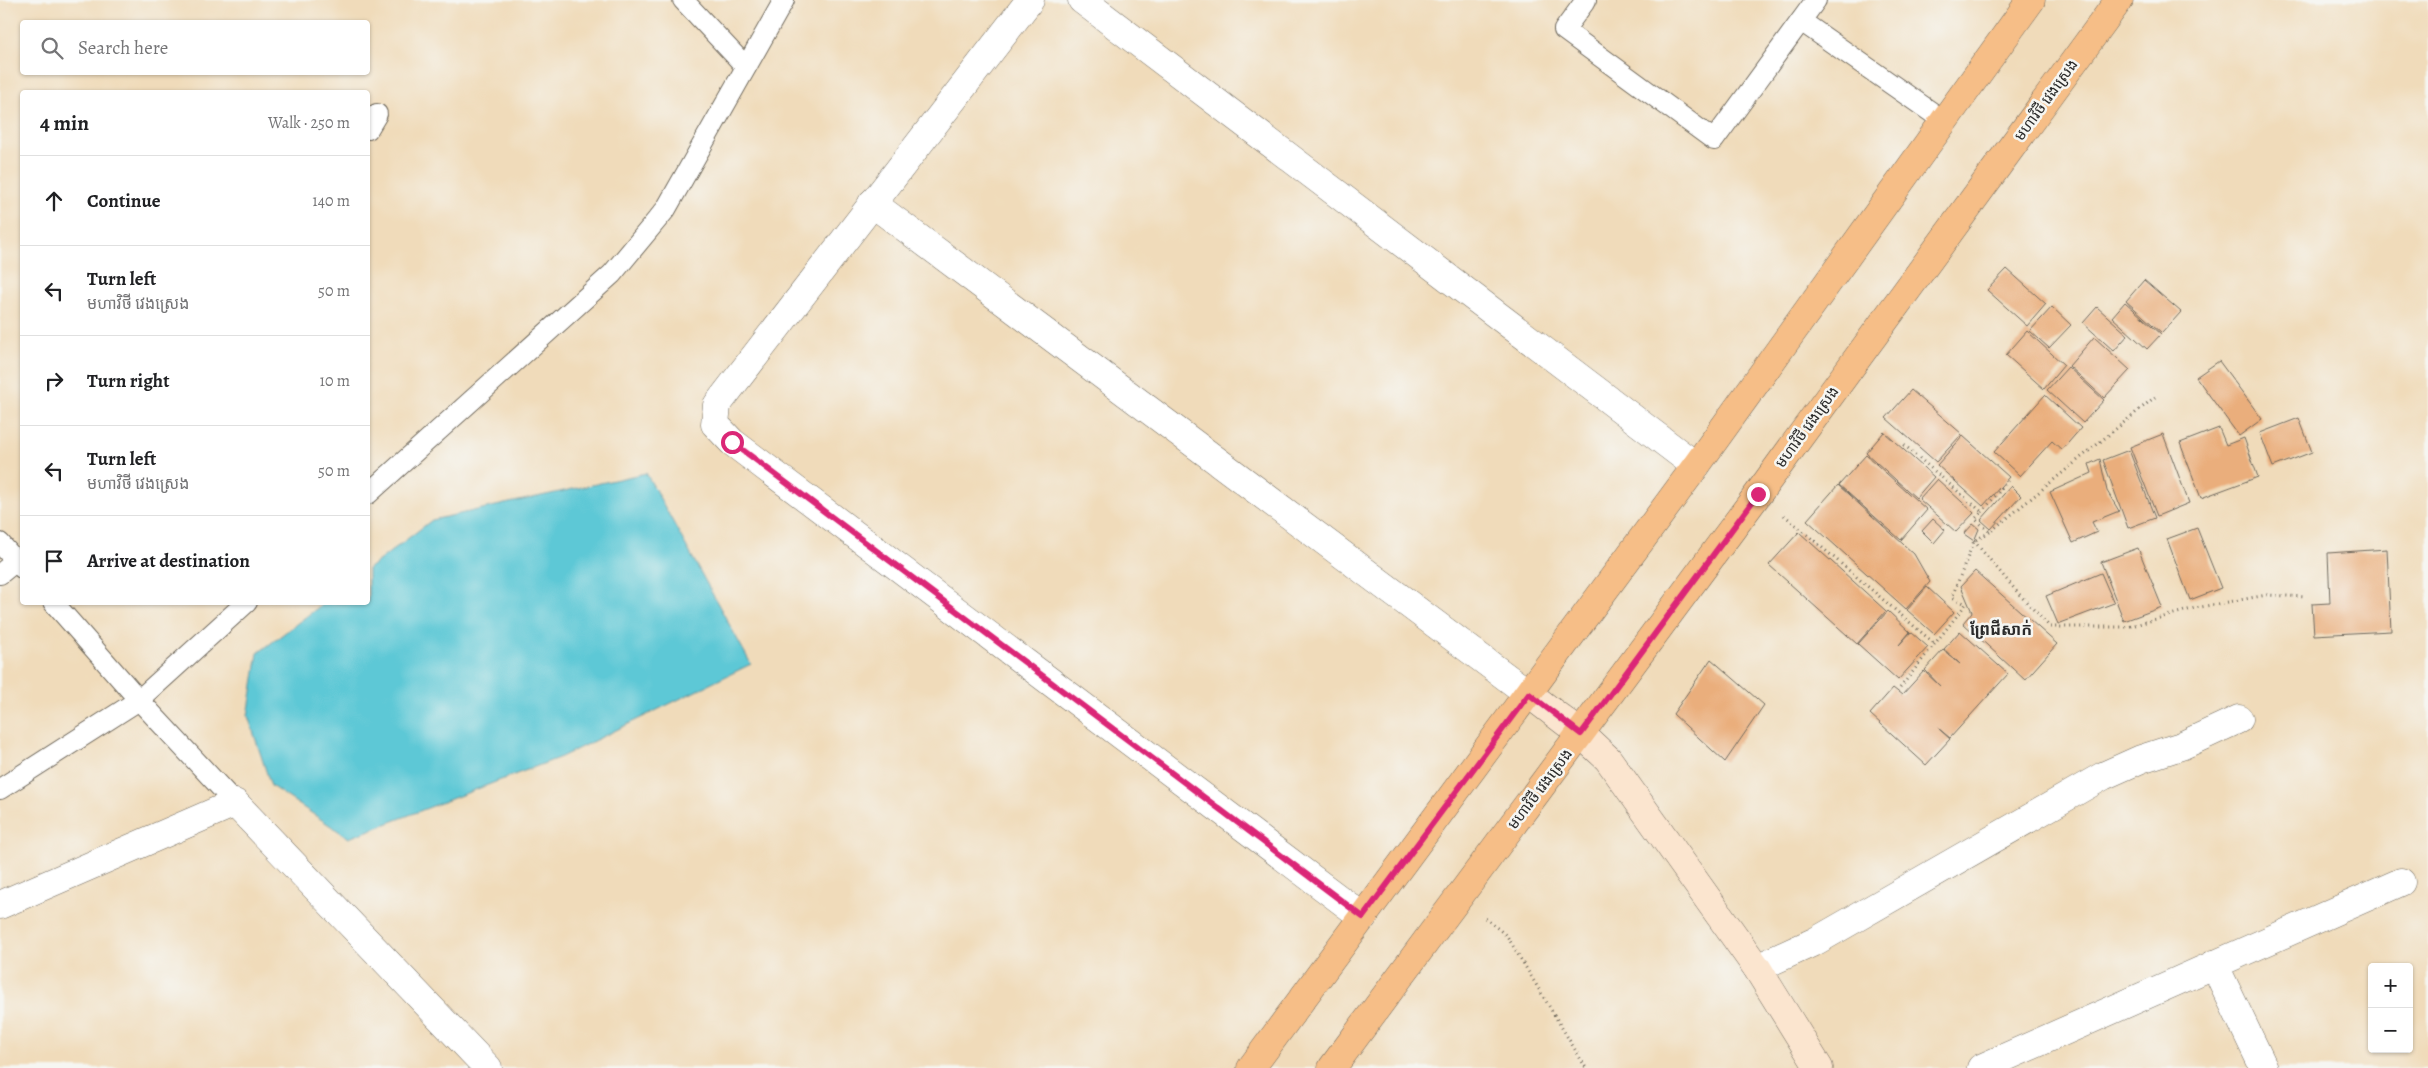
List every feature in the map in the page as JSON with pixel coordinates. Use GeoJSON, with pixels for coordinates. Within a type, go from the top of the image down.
{"type":"FeatureCollection","features":[{"type":"Feature","properties":{"kind":"main road"},"geometry":{"type":"LineString","coordinates":[[1251,1068],[1696,466],[2031,0]]}},
{"type":"Feature","properties":{"kind":"main road","name":"មហាវិថី វេងស្រេង"},"geometry":{"type":"LineString","coordinates":[[1332,1068],[1758,494],[2119,0]]}},
{"type":"Feature","properties":{"kind":"street"},"geometry":{"type":"LineString","coordinates":[[1030,0],[717,405],[715,424],[732,442],[1363,917]]}},
{"type":"Feature","properties":{"kind":"street"},"geometry":{"type":"LineString","coordinates":[[1082,0],[1696,466]]}},
{"type":"Feature","properties":{"kind":"street"},"geometry":{"type":"LineString","coordinates":[[872,204],[1529,694],[1581,734],[1608,758],[1757,968],[1819,1068]]}},
{"type":"Feature","properties":{"kind":"street"},"geometry":{"type":"LineString","coordinates":[[1757,968],[1816,941],[2103,776],[2141,759],[2181,746],[2240,719]]}},
{"type":"Feature","properties":{"kind":"street"},"geometry":{"type":"LineString","coordinates":[[0,905],[235,802],[488,1068]]}},
{"type":"Feature","properties":{"kind":"street"},"geometry":{"type":"LineString","coordinates":[[1982,1068],[2401,882]]}},
{"type":"Feature","properties":{"kind":"street"},"geometry":{"type":"LineString","coordinates":[[2214,964],[2264,1068]]}},
{"type":"Feature","properties":{"kind":"lane"},"geometry":{"type":"LineString","coordinates":[[683,0],[746,67]]}},
{"type":"Feature","properties":{"kind":"lane"},"geometry":{"type":"LineString","coordinates":[[370,492],[612,274],[666,209],[784,0]]}},
{"type":"Feature","properties":{"kind":"lane"},"geometry":{"type":"LineString","coordinates":[[1586,0],[1564,30],[1714,140],[1816,0]]}},
{"type":"Feature","properties":{"kind":"lane"},"geometry":{"type":"LineString","coordinates":[[1801,20],[1944,120]]}},
{"type":"Feature","properties":{"kind":"lane"},"geometry":{"type":"LineString","coordinates":[[0,543],[19,564],[0,574]]}},
{"type":"Feature","properties":{"kind":"lane"},"geometry":{"type":"LineString","coordinates":[[56,605],[139,700],[235,802]]}},
{"type":"Feature","properties":{"kind":"lane"},"geometry":{"type":"LineString","coordinates":[[0,789],[139,700],[244,605]]}},
{"type":"Feature","properties":{"kind":"path"},"geometry":{"type":"LineString","coordinates":[[1900,688],[1966,604],[1952,597],[1974,541],[1990,532],[2156,397]]}},
{"type":"Feature","properties":{"kind":"path"},"geometry":{"type":"LineString","coordinates":[[1904,445],[1982,512]]}},
{"type":"Feature","properties":{"kind":"path"},"geometry":{"type":"LineString","coordinates":[[1990,532],[1975,519],[2008,481]]}},
{"type":"Feature","properties":{"kind":"path"},"geometry":{"type":"LineString","coordinates":[[1758,494],[1936,644]]}},
{"type":"Feature","properties":{"kind":"path"},"geometry":{"type":"LineString","coordinates":[[1974,541],[2050,627],[2128,627],[2195,608],[2268,594],[2305,598]]}},
{"type":"Feature","properties":{"kind":"path"},"geometry":{"type":"LineString","coordinates":[[1460,896],[1507,936],[1586,1068]]}},
{"type":"Feature","properties":{"kind":"water"},"geometry":{"type":"Polygon","coordinates":[[[646,473],[751,664],[561,757],[349,838],[271,786],[248,716],[258,653],[321,605],[370,605],[370,567],[432,520],[646,473]]]}},
{"type":"Feature","properties":{"kind":"building"},"geometry":{"type":"Polygon","coordinates":[[[2007,269],[2046,304],[2027,326],[1987,290],[2007,269]]]}},
{"type":"Feature","properties":{"kind":"building"},"geometry":{"type":"Polygon","coordinates":[[[2144,280],[2181,312],[2162,333],[2126,301],[2144,280]]]}},
{"type":"Feature","properties":{"kind":"building"},"geometry":{"type":"Polygon","coordinates":[[[2125,302],[2161,334],[2147,349],[2112,317],[2125,302]]]}},
{"type":"Feature","properties":{"kind":"building"},"geometry":{"type":"Polygon","coordinates":[[[2052,307],[2071,325],[2049,348],[2030,331],[2052,307]]]}},
{"type":"Feature","properties":{"kind":"building"},"geometry":{"type":"Polygon","coordinates":[[[2097,307],[2128,335],[2114,351],[2083,323],[2097,307]]]}},
{"type":"Feature","properties":{"kind":"building"},"geometry":{"type":"Polygon","coordinates":[[[2027,331],[2064,365],[2044,389],[2006,355],[2027,331]]]}},
{"type":"Feature","properties":{"kind":"building"},"geometry":{"type":"Polygon","coordinates":[[[2094,337],[2130,370],[2104,398],[2069,366],[2094,337]]]}},
{"type":"Feature","properties":{"kind":"building"},"geometry":{"type":"Polygon","coordinates":[[[2219,361],[2262,419],[2239,436],[2196,377],[2219,361]]]}},
{"type":"Feature","properties":{"kind":"building"},"geometry":{"type":"Polygon","coordinates":[[[2068,367],[2104,400],[2083,423],[2047,390],[2068,367]]]}},
{"type":"Feature","properties":{"kind":"building"},"geometry":{"type":"Polygon","coordinates":[[[1911,390],[1962,434],[1936,462],[1886,418],[1911,390]]]}},
{"type":"Feature","properties":{"kind":"building"},"geometry":{"type":"Polygon","coordinates":[[[2045,395],[2081,428],[2062,450],[2052,441],[2020,476],[1994,452],[2045,395]]]}},
{"type":"Feature","properties":{"kind":"building"},"geometry":{"type":"Polygon","coordinates":[[[2299,418],[2312,452],[2273,467],[2260,433],[2299,418]]]}},
{"type":"Feature","properties":{"kind":"building"},"geometry":{"type":"Polygon","coordinates":[[[2219,428],[2226,445],[2244,438],[2258,477],[2201,498],[2180,443],[2219,428]]]}},
{"type":"Feature","properties":{"kind":"building"},"geometry":{"type":"Polygon","coordinates":[[[1884,432],[1934,477],[1916,498],[1866,453],[1884,432]]]}},
{"type":"Feature","properties":{"kind":"building"},"geometry":{"type":"Polygon","coordinates":[[[2163,434],[2189,503],[2157,516],[2130,447],[2163,434]]]}},
{"type":"Feature","properties":{"kind":"building"},"geometry":{"type":"Polygon","coordinates":[[[1963,436],[2009,477],[1983,506],[1937,465],[1963,436]]]}},
{"type":"Feature","properties":{"kind":"building"},"geometry":{"type":"Polygon","coordinates":[[[2129,450],[2155,518],[2128,528],[2103,460],[2129,450]]]}},
{"type":"Feature","properties":{"kind":"building"},"geometry":{"type":"Polygon","coordinates":[[[1866,455],[1927,510],[1901,540],[1839,485],[1866,455]]]}},
{"type":"Feature","properties":{"kind":"building"},"geometry":{"type":"Polygon","coordinates":[[[2100,459],[2107,491],[2119,511],[2092,522],[2097,532],[2073,543],[2050,492],[2092,473],[2089,464],[2100,459]]]}},
{"type":"Feature","properties":{"kind":"building"},"geometry":{"type":"Polygon","coordinates":[[[1937,479],[1974,513],[1956,532],[1919,499],[1937,479]]]}},
{"type":"Feature","properties":{"kind":"building"},"geometry":{"type":"Polygon","coordinates":[[[1838,485],[1914,554],[1930,582],[1906,609],[1807,520],[1838,485]]]}},
{"type":"Feature","properties":{"kind":"building"},"geometry":{"type":"Polygon","coordinates":[[[2011,486],[2021,496],[1991,529],[1981,520],[2011,486]]]}},
{"type":"Feature","properties":{"kind":"building"},"geometry":{"type":"Polygon","coordinates":[[[1933,519],[1945,530],[1934,543],[1922,531],[1933,519]]]}},
{"type":"Feature","properties":{"kind":"building"},"geometry":{"type":"Polygon","coordinates":[[[1973,524],[1979,529],[1974,541],[1964,534],[1973,524]]]}},
{"type":"Feature","properties":{"kind":"building"},"geometry":{"type":"Polygon","coordinates":[[[2197,528],[2221,588],[2190,600],[2167,539],[2197,528]]]}},
{"type":"Feature","properties":{"kind":"building"},"geometry":{"type":"Polygon","coordinates":[[[1799,532],[1886,611],[1857,644],[1769,565],[1799,532]]]}},
{"type":"Feature","properties":{"kind":"building"},"geometry":{"type":"Polygon","coordinates":[[[2138,548],[2162,607],[2124,621],[2101,562],[2138,548]]]}},
{"type":"Feature","properties":{"kind":"building"},"geometry":{"type":"Polygon","coordinates":[[[2387,549],[2391,631],[2314,635],[2312,604],[2330,603],[2328,553],[2387,549]]]}},
{"type":"Feature","properties":{"kind":"building"},"geometry":{"type":"Polygon","coordinates":[[[1975,571],[2057,644],[2025,680],[1963,623],[1972,612],[1961,586],[1975,571]]]}},
{"type":"Feature","properties":{"kind":"building"},"geometry":{"type":"Polygon","coordinates":[[[2101,573],[2114,603],[2058,624],[2046,596],[2101,573]]]}},
{"type":"Feature","properties":{"kind":"building"},"geometry":{"type":"Polygon","coordinates":[[[1927,587],[1954,612],[1934,634],[1907,610],[1927,587]]]}},
{"type":"Feature","properties":{"kind":"building"},"geometry":{"type":"Polygon","coordinates":[[[1888,611],[1910,632],[1899,645],[1911,632],[1928,647],[1898,680],[1858,644],[1888,611]]]}},
{"type":"Feature","properties":{"kind":"building"},"geometry":{"type":"Polygon","coordinates":[[[1960,631],[2008,674],[1950,738],[1938,728],[1950,739],[1926,765],[1870,714],[1893,688],[1902,695],[1924,671],[1940,686],[1925,670],[1943,650],[1960,664],[1944,649],[1960,631]]]}},
{"type":"Feature","properties":{"kind":"building"},"geometry":{"type":"Polygon","coordinates":[[[1711,659],[1764,705],[1725,762],[1673,714],[1711,659]]]}},
{"type":"Feature","properties":{"kind":"district","name":"ព្រែជីសាក់"},"geometry":{"type":"Point","coordinates":[2001,629]}},
{"type":"Feature","properties":{"kind":"route"},"geometry":{"type":"LineString","coordinates":[[732,442],[1363,917],[1529,694],[1581,734],[1758,494]]}}]}
